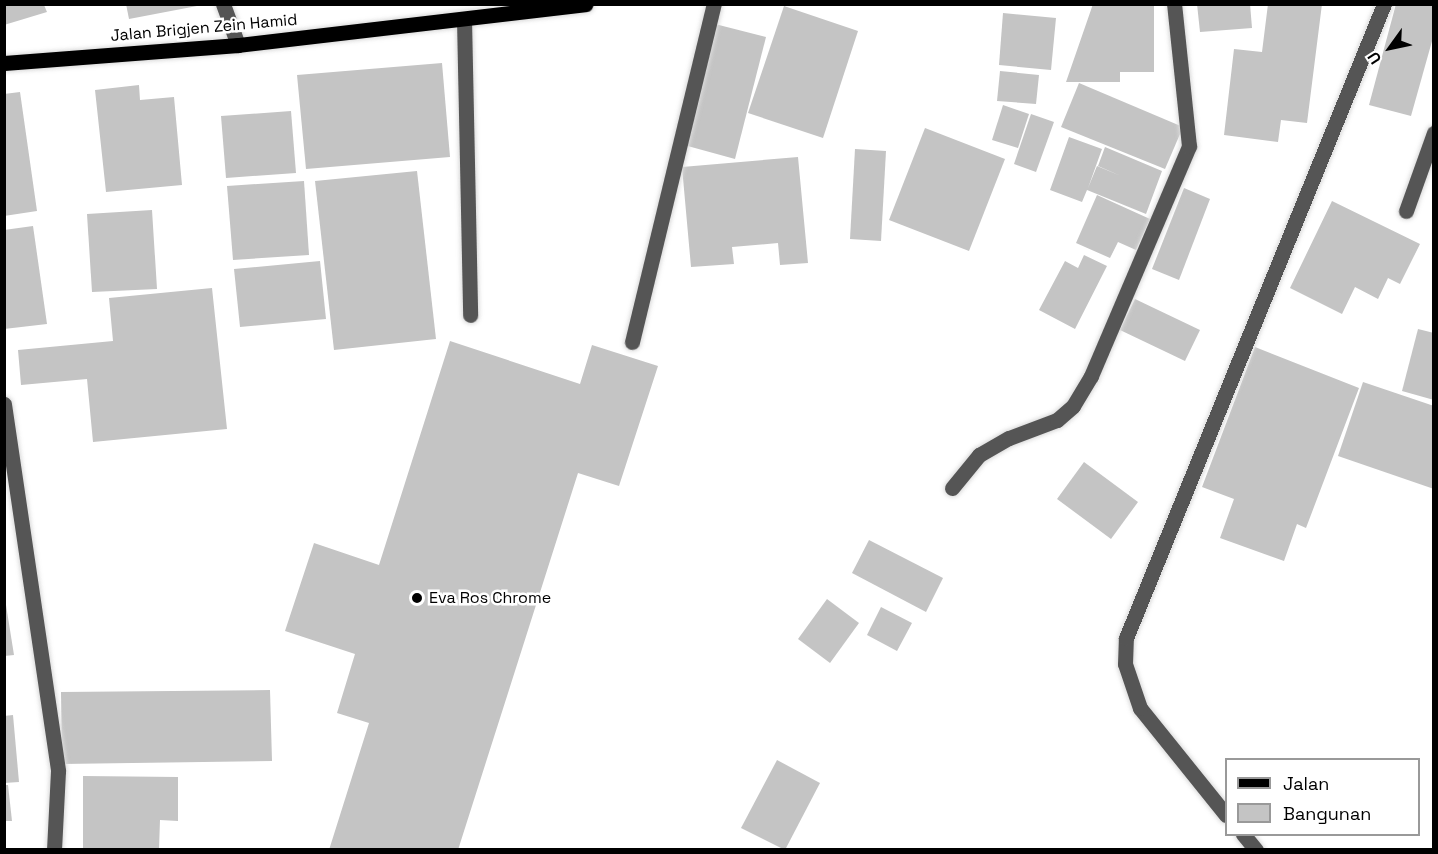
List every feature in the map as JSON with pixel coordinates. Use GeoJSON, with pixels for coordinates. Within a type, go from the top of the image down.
{"type":"FeatureCollection","features":[{"type":"Feature","properties":{"kind":"main road","name":"Jalan Brigjen Zein Hamid"},"geometry":{"type":"LineString","coordinates":[[4,63],[238,45],[586,4]]}},
{"type":"Feature","properties":{"kind":"street"},"geometry":{"type":"LineString","coordinates":[[223,4],[238,45]]}},
{"type":"Feature","properties":{"kind":"street"},"geometry":{"type":"LineString","coordinates":[[632,342],[714,4]]}},
{"type":"Feature","properties":{"kind":"street"},"geometry":{"type":"LineString","coordinates":[[952,488],[979,455],[1009,438],[1057,420],[1073,406],[1092,376],[1189,146],[1174,4]]}},
{"type":"Feature","properties":{"kind":"street"},"geometry":{"type":"LineString","coordinates":[[1225,813],[1140,708],[1125,664],[1126,638],[1384,4]]}},
{"type":"Feature","properties":{"kind":"street"},"geometry":{"type":"LineString","coordinates":[[464,19],[470,315]]}},
{"type":"Feature","properties":{"kind":"street"},"geometry":{"type":"LineString","coordinates":[[1406,211],[1434,133]]}},
{"type":"Feature","properties":{"kind":"street"},"geometry":{"type":"LineString","coordinates":[[4,404],[58,771],[54,849]]}},
{"type":"Feature","properties":{"kind":"street"},"geometry":{"type":"LineString","coordinates":[[1245,836],[1256,849]]}},
{"type":"Feature","properties":{"kind":"building"},"geometry":{"type":"Polygon","coordinates":[[[126,4],[197,4],[197,6],[129,19],[126,4]]]}},
{"type":"Feature","properties":{"kind":"building"},"geometry":{"type":"Polygon","coordinates":[[[1093,4],[1154,4],[1154,72],[1120,72],[1120,82],[1066,82],[1093,4]]]}},
{"type":"Feature","properties":{"kind":"building"},"geometry":{"type":"Polygon","coordinates":[[[1197,4],[1250,4],[1252,28],[1200,32],[1197,4]]]}},
{"type":"Feature","properties":{"kind":"building"},"geometry":{"type":"Polygon","coordinates":[[[1268,4],[1322,4],[1307,123],[1281,120],[1278,142],[1224,135],[1234,49],[1262,52],[1268,4]]]}},
{"type":"Feature","properties":{"kind":"building"},"geometry":{"type":"Polygon","coordinates":[[[1396,4],[1434,4],[1434,34],[1411,116],[1369,105],[1396,4]]]}},
{"type":"Feature","properties":{"kind":"building"},"geometry":{"type":"Polygon","coordinates":[[[4,5],[44,5],[47,12],[4,25],[4,5]]]}},
{"type":"Feature","properties":{"kind":"building"},"geometry":{"type":"Polygon","coordinates":[[[784,6],[858,31],[823,138],[748,113],[784,6]]]}},
{"type":"Feature","properties":{"kind":"building"},"geometry":{"type":"Polygon","coordinates":[[[1003,13],[1056,18],[1051,70],[999,65],[1003,13]]]}},
{"type":"Feature","properties":{"kind":"building"},"geometry":{"type":"Polygon","coordinates":[[[715,24],[766,37],[735,159],[684,145],[715,24]]]}},
{"type":"Feature","properties":{"kind":"building"},"geometry":{"type":"Polygon","coordinates":[[[442,63],[450,157],[306,169],[297,75],[442,63]]]}},
{"type":"Feature","properties":{"kind":"building"},"geometry":{"type":"Polygon","coordinates":[[[1000,71],[1039,75],[1036,104],[997,101],[1000,71]]]}},
{"type":"Feature","properties":{"kind":"building"},"geometry":{"type":"Polygon","coordinates":[[[1079,83],[1183,127],[1165,169],[1061,127],[1079,83]]]}},
{"type":"Feature","properties":{"kind":"building"},"geometry":{"type":"Polygon","coordinates":[[[139,85],[140,100],[174,97],[182,185],[106,192],[95,90],[139,85]]]}},
{"type":"Feature","properties":{"kind":"building"},"geometry":{"type":"Polygon","coordinates":[[[20,92],[37,211],[4,216],[4,94],[20,92]]]}},
{"type":"Feature","properties":{"kind":"building"},"geometry":{"type":"Polygon","coordinates":[[[1003,105],[1029,114],[1018,148],[992,140],[1003,105]]]}},
{"type":"Feature","properties":{"kind":"building"},"geometry":{"type":"Polygon","coordinates":[[[291,111],[296,173],[226,178],[221,116],[291,111]]]}},
{"type":"Feature","properties":{"kind":"building"},"geometry":{"type":"Polygon","coordinates":[[[1031,114],[1054,122],[1036,172],[1014,164],[1031,114]]]}},
{"type":"Feature","properties":{"kind":"building"},"geometry":{"type":"Polygon","coordinates":[[[925,128],[1005,159],[969,251],[889,220],[925,128]]]}},
{"type":"Feature","properties":{"kind":"building"},"geometry":{"type":"Polygon","coordinates":[[[1069,137],[1102,149],[1088,188],[1097,166],[1121,176],[1098,166],[1105,147],[1162,171],[1146,214],[1087,190],[1082,202],[1050,190],[1069,137]]]}},
{"type":"Feature","properties":{"kind":"building"},"geometry":{"type":"Polygon","coordinates":[[[855,149],[886,151],[881,241],[850,239],[855,149]]]}},
{"type":"Feature","properties":{"kind":"building"},"geometry":{"type":"Polygon","coordinates":[[[798,157],[808,263],[780,265],[778,243],[732,247],[734,264],[691,267],[682,167],[798,157]]]}},
{"type":"Feature","properties":{"kind":"building"},"geometry":{"type":"Polygon","coordinates":[[[417,171],[436,339],[334,350],[315,181],[417,171]]]}},
{"type":"Feature","properties":{"kind":"building"},"geometry":{"type":"Polygon","coordinates":[[[304,181],[309,255],[233,260],[227,186],[304,181]]]}},
{"type":"Feature","properties":{"kind":"building"},"geometry":{"type":"Polygon","coordinates":[[[1184,188],[1210,199],[1179,280],[1152,269],[1184,188]]]}},
{"type":"Feature","properties":{"kind":"building"},"geometry":{"type":"Polygon","coordinates":[[[1097,195],[1150,219],[1136,250],[1118,242],[1110,258],[1076,243],[1097,195]]]}},
{"type":"Feature","properties":{"kind":"building"},"geometry":{"type":"Polygon","coordinates":[[[1332,201],[1420,244],[1400,284],[1388,278],[1378,299],[1355,287],[1342,314],[1290,288],[1332,201]]]}},
{"type":"Feature","properties":{"kind":"building"},"geometry":{"type":"Polygon","coordinates":[[[152,210],[157,289],[92,292],[87,214],[152,210]]]}},
{"type":"Feature","properties":{"kind":"building"},"geometry":{"type":"Polygon","coordinates":[[[33,226],[47,324],[4,329],[4,230],[33,226]]]}},
{"type":"Feature","properties":{"kind":"building"},"geometry":{"type":"Polygon","coordinates":[[[1084,255],[1107,266],[1075,329],[1039,310],[1065,261],[1078,268],[1084,255]]]}},
{"type":"Feature","properties":{"kind":"building"},"geometry":{"type":"Polygon","coordinates":[[[320,261],[326,319],[240,327],[234,269],[320,261]]]}},
{"type":"Feature","properties":{"kind":"building"},"geometry":{"type":"Polygon","coordinates":[[[212,288],[227,429],[93,442],[87,379],[21,385],[18,350],[113,341],[109,298],[212,288]]]}},
{"type":"Feature","properties":{"kind":"building"},"geometry":{"type":"Polygon","coordinates":[[[1135,299],[1200,330],[1185,361],[1120,330],[1135,299]]]}},
{"type":"Feature","properties":{"kind":"building"},"geometry":{"type":"Polygon","coordinates":[[[1418,329],[1434,333],[1434,400],[1402,391],[1418,329]]]}},
{"type":"Feature","properties":{"kind":"building","name":"Eva Ros Chrome"},"geometry":{"type":"Polygon","coordinates":[[[450,341],[580,384],[592,345],[658,366],[619,486],[578,473],[458,850],[329,850],[369,723],[337,713],[355,654],[285,631],[314,543],[379,565],[450,341]]]}},
{"type":"Feature","properties":{"kind":"building"},"geometry":{"type":"Polygon","coordinates":[[[1255,347],[1359,388],[1306,528],[1297,524],[1284,561],[1220,538],[1234,499],[1202,487],[1255,347]]]}},
{"type":"Feature","properties":{"kind":"building"},"geometry":{"type":"Polygon","coordinates":[[[1363,382],[1434,406],[1434,489],[1338,456],[1363,382]]]}},
{"type":"Feature","properties":{"kind":"building"},"geometry":{"type":"Polygon","coordinates":[[[1084,462],[1138,502],[1111,539],[1057,499],[1084,462]]]}},
{"type":"Feature","properties":{"kind":"building"},"geometry":{"type":"Polygon","coordinates":[[[869,540],[943,578],[926,612],[852,573],[869,540]]]}},
{"type":"Feature","properties":{"kind":"building"},"geometry":{"type":"Polygon","coordinates":[[[827,599],[859,623],[830,663],[798,639],[827,599]]]}},
{"type":"Feature","properties":{"kind":"building"},"geometry":{"type":"Polygon","coordinates":[[[6,605],[14,655],[4,656],[4,606],[6,605]]]}},
{"type":"Feature","properties":{"kind":"building"},"geometry":{"type":"Polygon","coordinates":[[[881,607],[912,623],[897,651],[867,635],[881,607]]]}},
{"type":"Feature","properties":{"kind":"building"},"geometry":{"type":"Polygon","coordinates":[[[270,690],[272,761],[62,764],[61,692],[270,690]]]}},
{"type":"Feature","properties":{"kind":"building"},"geometry":{"type":"Polygon","coordinates":[[[13,715],[19,782],[4,783],[4,716],[13,715]]]}},
{"type":"Feature","properties":{"kind":"building"},"geometry":{"type":"Polygon","coordinates":[[[777,760],[820,783],[785,850],[741,828],[777,760]]]}},
{"type":"Feature","properties":{"kind":"building"},"geometry":{"type":"Polygon","coordinates":[[[83,776],[178,777],[178,821],[160,820],[159,850],[83,850],[83,776]]]}},
{"type":"Feature","properties":{"kind":"building"},"geometry":{"type":"Polygon","coordinates":[[[4,785],[8,785],[12,821],[4,821],[4,785]]]}},
{"type":"Feature","properties":{"kind":"place","name":"Eva Ros Chrome"},"geometry":{"type":"Point","coordinates":[417,598]}}]}
